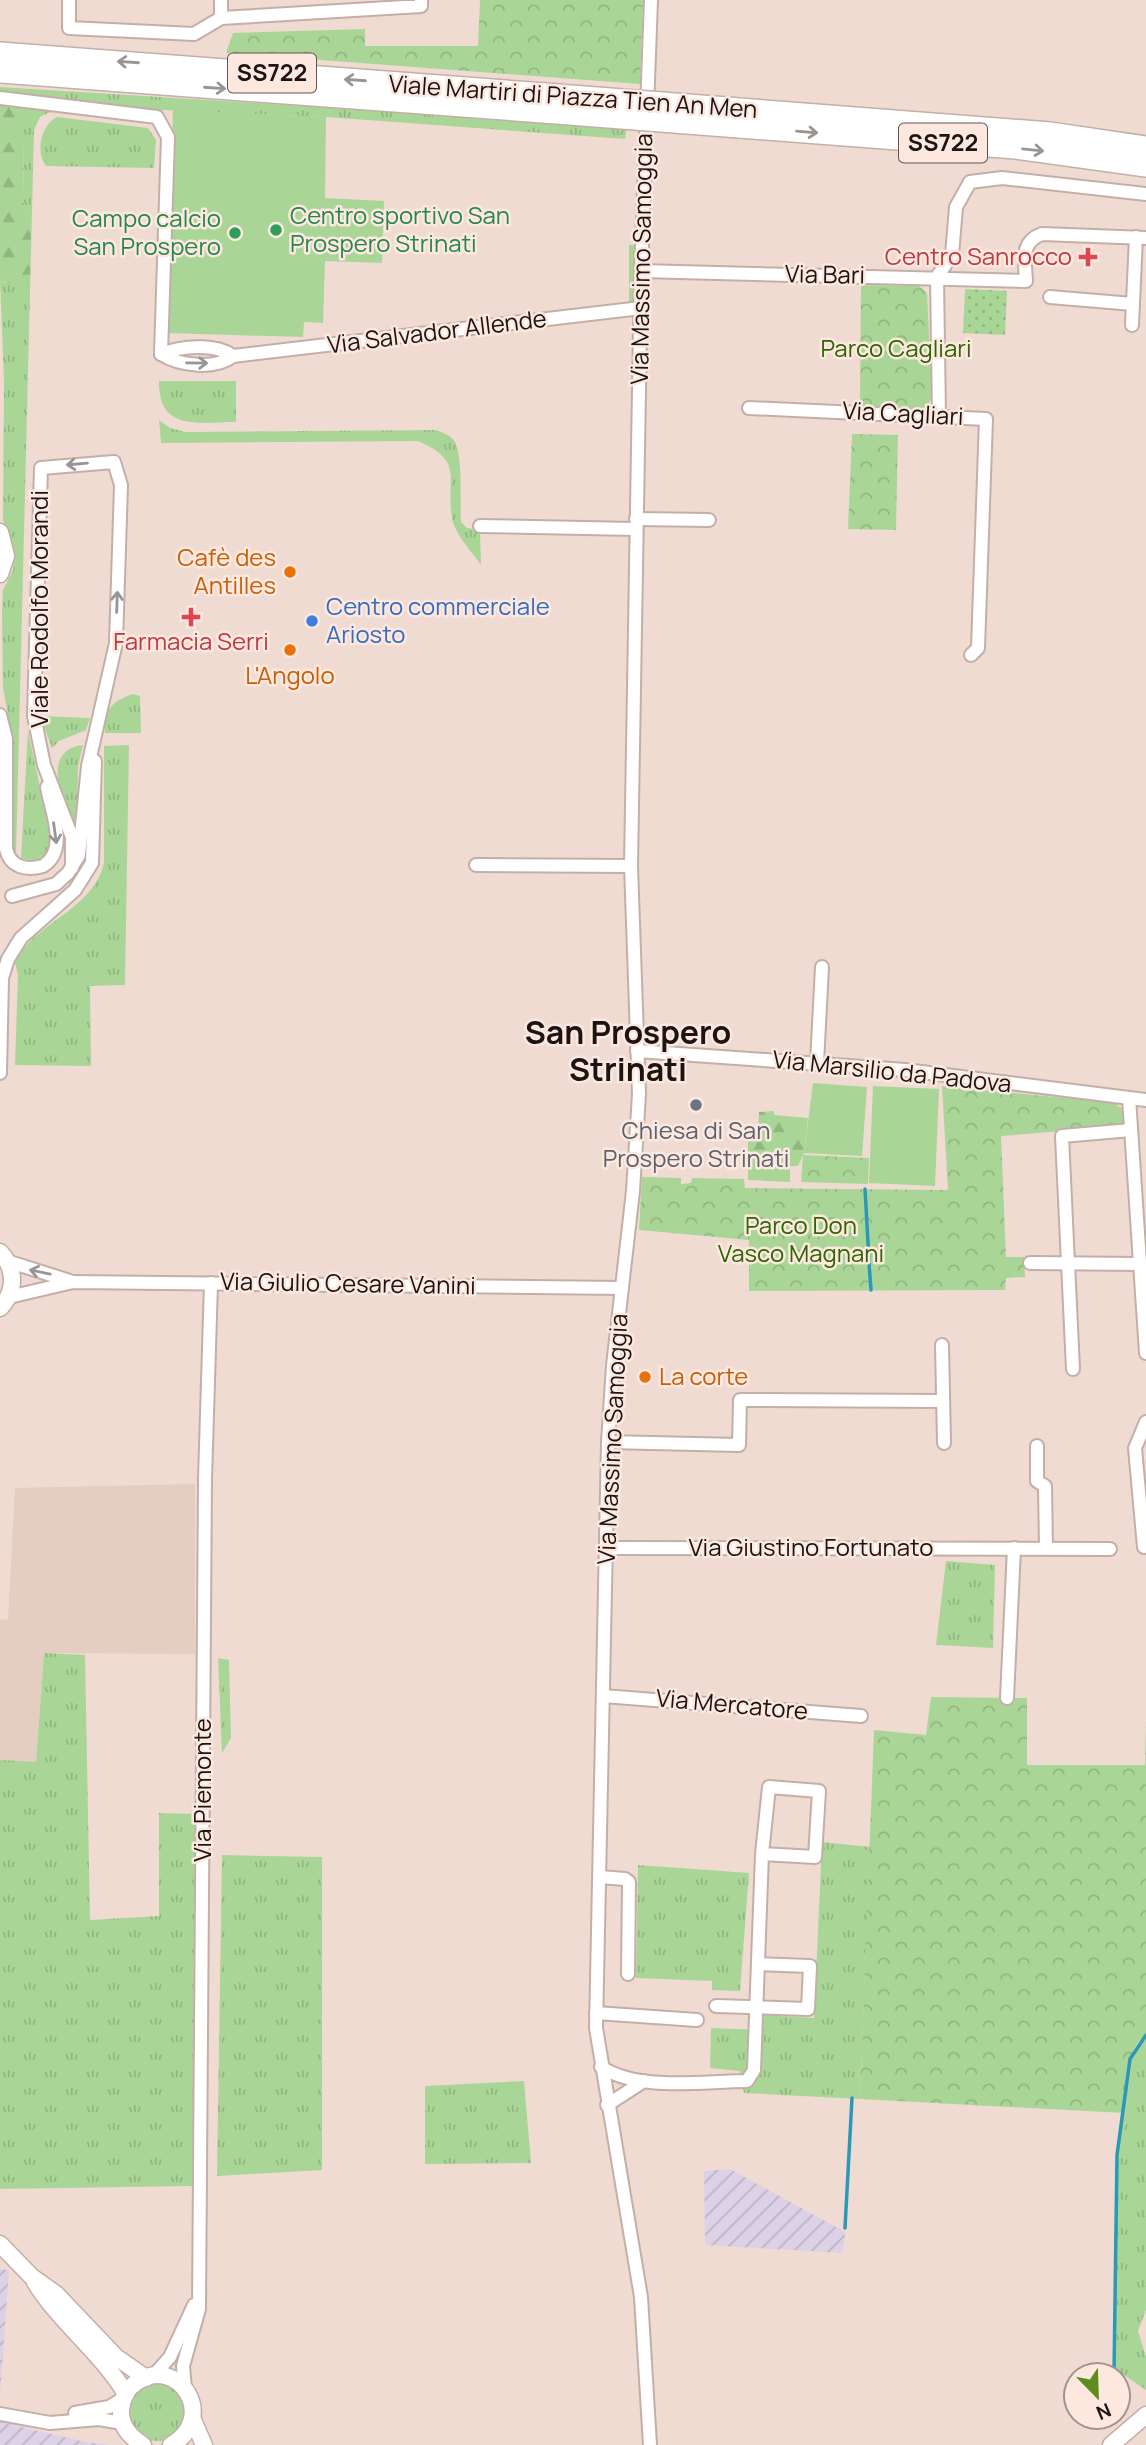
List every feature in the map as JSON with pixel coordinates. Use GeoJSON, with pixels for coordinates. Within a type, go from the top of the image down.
{"type":"FeatureCollection","features":[{"type":"Feature","properties":{"kind":"highway","name":"Viale Martiri di Piazza Tien An Men"},"geometry":{"type":"LineString","coordinates":[[0,52],[544,103],[739,118],[1050,133],[1146,147]]}},
{"type":"Feature","properties":{"kind":"highway","name":"Viale Martiri di Piazza Tien An Men"},"geometry":{"type":"LineString","coordinates":[[0,72],[544,103]]}},
{"type":"Feature","properties":{"kind":"highway","name":"Viale Martiri di Piazza Tien An Men"},"geometry":{"type":"LineString","coordinates":[[739,118],[1026,149],[1146,166]]}},
{"type":"Feature","properties":{"kind":"street"},"geometry":{"type":"LineString","coordinates":[[69,0],[69,28],[194,34],[221,18],[319,6],[421,6],[421,0]]}},
{"type":"Feature","properties":{"kind":"street"},"geometry":{"type":"LineString","coordinates":[[221,0],[221,18]]}},
{"type":"Feature","properties":{"kind":"street","name":"Via Massimo Samoggia"},"geometry":{"type":"LineString","coordinates":[[650,0],[641,271],[631,866],[637,1142],[608,1442],[596,2013],[607,2105],[641,2297],[650,2445]]}},
{"type":"Feature","properties":{"kind":"street","name":"Via Salvador Allende"},"geometry":{"type":"LineString","coordinates":[[0,98],[157,117],[168,137],[161,354],[175,363],[223,363],[233,356],[641,308]]}},
{"type":"Feature","properties":{"kind":"street"},"geometry":{"type":"LineString","coordinates":[[939,416],[937,277],[952,255],[956,207],[970,182],[985,178],[1002,178],[1146,194]]}},
{"type":"Feature","properties":{"kind":"street","name":"Via Bari"},"geometry":{"type":"LineString","coordinates":[[641,271],[1026,281],[1024,249],[1031,238],[1042,234],[1141,238]]}},
{"type":"Feature","properties":{"kind":"street"},"geometry":{"type":"LineString","coordinates":[[1132,325],[1141,238]]}},
{"type":"Feature","properties":{"kind":"street"},"geometry":{"type":"LineString","coordinates":[[1050,297],[1133,304]]}},
{"type":"Feature","properties":{"kind":"street","name":"Via Cagliari"},"geometry":{"type":"LineString","coordinates":[[749,408],[986,419],[978,648],[971,655]]}},
{"type":"Feature","properties":{"kind":"street","name":"Viale Rodolfo Morandi"},"geometry":{"type":"LineString","coordinates":[[0,715],[6,739],[6,849],[8,858],[27,868],[50,862],[57,849],[34,699],[41,468],[114,462],[121,485],[116,643],[85,789],[82,842],[72,868]]}},
{"type":"Feature","properties":{"kind":"street"},"geometry":{"type":"LineString","coordinates":[[480,526],[709,520]]}},
{"type":"Feature","properties":{"kind":"street","name":"Viale Rodolfo Morandi"},"geometry":{"type":"LineString","coordinates":[[0,533],[6,556],[0,575]]}},
{"type":"Feature","properties":{"kind":"street","name":"Viale Rodolfo Morandi"},"geometry":{"type":"LineString","coordinates":[[0,1073],[2,978],[8,959],[21,938],[75,890],[92,863],[95,843],[95,736]]}},
{"type":"Feature","properties":{"kind":"street","name":"Viale Rodolfo Morandi"},"geometry":{"type":"LineString","coordinates":[[44,765],[70,827],[72,868]]}},
{"type":"Feature","properties":{"kind":"street"},"geometry":{"type":"LineString","coordinates":[[476,865],[631,866]]}},
{"type":"Feature","properties":{"kind":"street"},"geometry":{"type":"LineString","coordinates":[[12,896],[48,888],[72,868]]}},
{"type":"Feature","properties":{"kind":"street"},"geometry":{"type":"LineString","coordinates":[[817,1063],[822,967]]}},
{"type":"Feature","properties":{"kind":"street","name":"Via Marsilio da Padova"},"geometry":{"type":"LineString","coordinates":[[637,1051],[958,1076],[1146,1100]]}},
{"type":"Feature","properties":{"kind":"street"},"geometry":{"type":"LineString","coordinates":[[1129,1098],[1146,1353]]}},
{"type":"Feature","properties":{"kind":"street"},"geometry":{"type":"LineString","coordinates":[[1073,1369],[1062,1136],[1131,1130]]}},
{"type":"Feature","properties":{"kind":"street"},"geometry":{"type":"LineString","coordinates":[[4,1257],[12,1279],[5,1303]]}},
{"type":"Feature","properties":{"kind":"street","name":"Via Giulio Cesare Vanini"},"geometry":{"type":"LineString","coordinates":[[4,1257],[73,1282]]}},
{"type":"Feature","properties":{"kind":"street"},"geometry":{"type":"LineString","coordinates":[[1030,1263],[1140,1264]]}},
{"type":"Feature","properties":{"kind":"street","name":"Via Giulio Cesare Vanini"},"geometry":{"type":"LineString","coordinates":[[5,1303],[73,1282],[622,1288]]}},
{"type":"Feature","properties":{"kind":"street","name":"Via Piemonte"},"geometry":{"type":"LineString","coordinates":[[185,2388],[183,2366],[196,2323],[197,2298],[205,1479],[211,1283]]}},
{"type":"Feature","properties":{"kind":"street"},"geometry":{"type":"LineString","coordinates":[[942,1345],[943,1443]]}},
{"type":"Feature","properties":{"kind":"street"},"geometry":{"type":"LineString","coordinates":[[608,1442],[739,1445],[740,1400],[943,1401]]}},
{"type":"Feature","properties":{"kind":"street"},"geometry":{"type":"LineString","coordinates":[[1144,1547],[1135,1448],[1146,1422]]}},
{"type":"Feature","properties":{"kind":"street"},"geometry":{"type":"LineString","coordinates":[[1037,1446],[1037,1481],[1045,1486],[1046,1548]]}},
{"type":"Feature","properties":{"kind":"street","name":"Via Giustino Fortunato"},"geometry":{"type":"LineString","coordinates":[[607,1548],[1110,1549]]}},
{"type":"Feature","properties":{"kind":"street"},"geometry":{"type":"LineString","coordinates":[[1007,1698],[1014,1548]]}},
{"type":"Feature","properties":{"kind":"street","name":"Via Mercatore"},"geometry":{"type":"LineString","coordinates":[[603,1696],[861,1716]]}},
{"type":"Feature","properties":{"kind":"street"},"geometry":{"type":"LineString","coordinates":[[601,2067],[617,2077],[644,2081],[747,2081],[754,2070],[762,1854],[769,1787],[819,1791],[814,1857],[762,1854]]}},
{"type":"Feature","properties":{"kind":"street"},"geometry":{"type":"LineString","coordinates":[[600,1877],[625,1879],[629,1882],[628,1974]]}},
{"type":"Feature","properties":{"kind":"street"},"geometry":{"type":"LineString","coordinates":[[716,2006],[808,2009],[810,1966],[758,1964]]}},
{"type":"Feature","properties":{"kind":"street"},"geometry":{"type":"LineString","coordinates":[[596,2013],[697,2020]]}},
{"type":"Feature","properties":{"kind":"street"},"geometry":{"type":"LineString","coordinates":[[607,2105],[644,2081]]}},
{"type":"Feature","properties":{"kind":"street"},"geometry":{"type":"LineString","coordinates":[[0,2244],[32,2277],[56,2294],[116,2357],[150,2377],[174,2380],[185,2388],[193,2408],[192,2420],[181,2439],[171,2445]]}},
{"type":"Feature","properties":{"kind":"street"},"geometry":{"type":"LineString","coordinates":[[32,2277],[46,2301],[107,2366],[125,2396],[125,2433]]}},
{"type":"Feature","properties":{"kind":"street","name":"Via Piemonte"},"geometry":{"type":"LineString","coordinates":[[150,2377],[170,2357],[197,2298]]}},
{"type":"Feature","properties":{"kind":"street"},"geometry":{"type":"LineString","coordinates":[[33,2420],[90,2411],[125,2396],[134,2384],[150,2377]]}},
{"type":"Feature","properties":{"kind":"street"},"geometry":{"type":"LineString","coordinates":[[0,2414],[50,2423],[99,2419],[143,2445]]}},
{"type":"Feature","properties":{"kind":"street"},"geometry":{"type":"LineString","coordinates":[[1111,2445],[1146,2415]]}},
{"type":"Feature","properties":{"kind":"street"},"geometry":{"type":"LineString","coordinates":[[192,2420],[204,2445]]}},
{"type":"Feature","properties":{"kind":"shaded area"},"geometry":{"type":"Polygon","coordinates":[[[195,1484],[195,1654],[44,1653],[36,1763],[0,1760],[0,1620],[8,1619],[15,1488],[195,1484]]]}},
{"type":"Feature","properties":{"kind":"shaded area"},"geometry":{"type":"Polygon","coordinates":[[[730,2169],[845,2232],[843,2253],[705,2245],[704,2171],[730,2169]]]}},
{"type":"Feature","properties":{"kind":"shaded area"},"geometry":{"type":"Polygon","coordinates":[[[0,2269],[9,2270],[0,2396],[0,2269]]]}},
{"type":"Feature","properties":{"kind":"shaded area"},"geometry":{"type":"Polygon","coordinates":[[[0,2422],[86,2442],[111,2445],[0,2445],[0,2422]]]}},
{"type":"Feature","properties":{"kind":"green space"},"geometry":{"type":"Polygon","coordinates":[[[480,0],[643,0],[640,84],[226,53],[233,33],[365,29],[365,46],[478,46],[480,0]]]}},
{"type":"Feature","properties":{"kind":"green space"},"geometry":{"type":"Polygon","coordinates":[[[0,87],[627,126],[625,139],[326,117],[139,109],[0,93],[0,87]]]}},
{"type":"Feature","properties":{"kind":"green space"},"geometry":{"type":"Polygon","coordinates":[[[0,104],[12,107],[24,137],[23,201],[29,216],[30,271],[26,280],[16,283],[0,279],[0,104]]]}},
{"type":"Feature","properties":{"kind":"green space"},"geometry":{"type":"Polygon","coordinates":[[[8,104],[57,109],[40,117],[34,130],[16,855],[12,846],[12,737],[3,688],[3,590],[13,570],[14,549],[3,520],[4,380],[0,279],[6,283],[29,216],[23,201],[24,137],[8,104]]]}},
{"type":"Feature","properties":{"kind":"green space","name":"Campo calcio San Prospero"},"geometry":{"type":"Polygon","coordinates":[[[173,110],[326,117],[325,198],[384,201],[382,263],[325,261],[323,323],[304,322],[303,337],[166,333],[173,110]]]}},
{"type":"Feature","properties":{"kind":"green space"},"geometry":{"type":"Polygon","coordinates":[[[57,117],[148,128],[156,140],[154,168],[46,166],[41,154],[41,139],[47,126],[57,117]]]}},
{"type":"Feature","properties":{"kind":"green space"},"geometry":{"type":"Polygon","coordinates":[[[629,245],[638,245],[636,298],[629,304],[629,245]]]}},
{"type":"Feature","properties":{"kind":"green space","name":"Parco Cagliari"},"geometry":{"type":"Polygon","coordinates":[[[861,285],[919,286],[927,293],[932,398],[925,409],[860,406],[861,285]]]}},
{"type":"Feature","properties":{"kind":"green space"},"geometry":{"type":"Polygon","coordinates":[[[965,289],[1007,291],[1005,335],[963,333],[965,289]]]}},
{"type":"Feature","properties":{"kind":"green space"},"geometry":{"type":"Polygon","coordinates":[[[159,381],[236,381],[236,422],[183,421],[173,416],[165,409],[159,381]]]}},
{"type":"Feature","properties":{"kind":"green space"},"geometry":{"type":"Polygon","coordinates":[[[159,420],[170,428],[185,432],[436,430],[444,433],[455,442],[458,449],[461,522],[467,528],[480,530],[481,565],[453,524],[448,464],[443,456],[418,441],[161,443],[159,420]]]}},
{"type":"Feature","properties":{"kind":"green space","name":"Parco Cagliari"},"geometry":{"type":"Polygon","coordinates":[[[852,434],[898,435],[896,530],[848,529],[852,434]]]}},
{"type":"Feature","properties":{"kind":"green space"},"geometry":{"type":"Polygon","coordinates":[[[133,694],[140,696],[141,733],[105,733],[107,712],[114,703],[133,694]]]}},
{"type":"Feature","properties":{"kind":"green space"},"geometry":{"type":"Polygon","coordinates":[[[40,716],[90,718],[86,730],[59,741],[52,748],[40,716]]]}},
{"type":"Feature","properties":{"kind":"green space"},"geometry":{"type":"Polygon","coordinates":[[[28,731],[50,834],[48,854],[36,862],[21,858],[28,731]]]}},
{"type":"Feature","properties":{"kind":"green space"},"geometry":{"type":"Polygon","coordinates":[[[83,745],[78,767],[77,826],[60,791],[58,766],[62,756],[70,749],[83,745]]]}},
{"type":"Feature","properties":{"kind":"green space"},"geometry":{"type":"Polygon","coordinates":[[[129,745],[125,985],[90,986],[91,1066],[15,1065],[18,975],[15,962],[36,936],[88,893],[98,879],[104,863],[104,746],[129,745]]]}},
{"type":"Feature","properties":{"kind":"green space"},"geometry":{"type":"Polygon","coordinates":[[[813,1083],[867,1087],[862,1156],[804,1153],[813,1083]]]}},
{"type":"Feature","properties":{"kind":"green space"},"geometry":{"type":"Polygon","coordinates":[[[873,1086],[939,1089],[935,1186],[869,1183],[873,1086]]]}},
{"type":"Feature","properties":{"kind":"green space","name":"Parco Don Vasco Magnani"},"geometry":{"type":"Polygon","coordinates":[[[942,1086],[1114,1103],[1123,1109],[1126,1126],[1001,1136],[1006,1257],[1024,1257],[1025,1277],[1006,1278],[1005,1290],[749,1291],[749,1240],[639,1230],[642,1177],[681,1178],[681,1184],[691,1183],[692,1178],[744,1179],[745,1188],[948,1190],[942,1086]]]}},
{"type":"Feature","properties":{"kind":"green space"},"geometry":{"type":"Polygon","coordinates":[[[774,1111],[774,1115],[808,1118],[804,1153],[798,1166],[790,1166],[790,1158],[748,1155],[748,1139],[758,1133],[759,1112],[774,1111]]]}},
{"type":"Feature","properties":{"kind":"green space"},"geometry":{"type":"Polygon","coordinates":[[[748,1155],[790,1158],[790,1182],[748,1180],[748,1155]]]}},
{"type":"Feature","properties":{"kind":"green space"},"geometry":{"type":"Polygon","coordinates":[[[803,1155],[869,1158],[868,1184],[801,1182],[803,1155]]]}},
{"type":"Feature","properties":{"kind":"green space"},"geometry":{"type":"Polygon","coordinates":[[[946,1561],[995,1565],[993,1648],[936,1645],[946,1561]]]}},
{"type":"Feature","properties":{"kind":"green space"},"geometry":{"type":"Polygon","coordinates":[[[44,1653],[85,1655],[90,1920],[159,1916],[159,1813],[197,1814],[192,2186],[0,2189],[0,1760],[36,1762],[44,1653]]]}},
{"type":"Feature","properties":{"kind":"green space"},"geometry":{"type":"Polygon","coordinates":[[[218,1658],[229,1660],[231,1738],[222,1753],[218,1658]]]}},
{"type":"Feature","properties":{"kind":"green space"},"geometry":{"type":"Polygon","coordinates":[[[931,1697],[1027,1698],[1027,1765],[1145,1765],[1146,1716],[1146,2034],[1133,2050],[1129,2060],[1124,2113],[860,2099],[874,1730],[926,1735],[931,1697]]]}},
{"type":"Feature","properties":{"kind":"green space"},"geometry":{"type":"Polygon","coordinates":[[[822,1842],[870,1847],[860,2099],[744,2093],[740,2071],[710,2068],[711,2028],[761,2030],[762,2015],[814,2018],[822,1842]]]}},
{"type":"Feature","properties":{"kind":"green space"},"geometry":{"type":"Polygon","coordinates":[[[222,1855],[322,1857],[322,2170],[217,2176],[222,1855]]]}},
{"type":"Feature","properties":{"kind":"green space"},"geometry":{"type":"Polygon","coordinates":[[[638,1865],[749,1873],[740,1991],[712,1990],[712,1981],[636,1978],[638,1865]]]}},
{"type":"Feature","properties":{"kind":"green space"},"geometry":{"type":"Polygon","coordinates":[[[1146,2036],[1146,2310],[1138,2331],[1146,2357],[1146,2390],[1132,2381],[1132,2361],[1115,2361],[1118,2155],[1130,2060],[1146,2036]]]}},
{"type":"Feature","properties":{"kind":"green space"},"geometry":{"type":"Polygon","coordinates":[[[524,2081],[531,2163],[425,2164],[425,2086],[524,2081]]]}},
{"type":"Feature","properties":{"kind":"green space"},"geometry":{"type":"Polygon","coordinates":[[[157,2383],[168,2385],[181,2396],[186,2412],[184,2423],[173,2436],[157,2441],[146,2439],[133,2428],[128,2412],[130,2401],[141,2388],[157,2383]]]}},
{"type":"Feature","properties":{"kind":"waterway"},"geometry":{"type":"LineString","coordinates":[[865,1189],[869,1260]]}},
{"type":"Feature","properties":{"kind":"waterway"},"geometry":{"type":"LineString","coordinates":[[869,1263],[871,1290]]}},
{"type":"Feature","properties":{"kind":"waterway"},"geometry":{"type":"LineString","coordinates":[[1114,2361],[1117,2155],[1130,2059],[1146,2035]]}},
{"type":"Feature","properties":{"kind":"waterway"},"geometry":{"type":"LineString","coordinates":[[845,2228],[852,2098]]}},
{"type":"Feature","properties":{"kind":"place","name":"Centro sportivo San Prospero Strinati"},"geometry":{"type":"Point","coordinates":[276,230]}},
{"type":"Feature","properties":{"kind":"place","name":"Campo calcio San Prospero"},"geometry":{"type":"Point","coordinates":[235,233]}},
{"type":"Feature","properties":{"kind":"place","name":"Centro Sanrocco"},"geometry":{"type":"Point","coordinates":[1088,257]}},
{"type":"Feature","properties":{"kind":"place","name":"Cafè des Antilles"},"geometry":{"type":"Point","coordinates":[290,572]}},
{"type":"Feature","properties":{"kind":"place","name":"Farmacia Serri"},"geometry":{"type":"Point","coordinates":[191,617]}},
{"type":"Feature","properties":{"kind":"place","name":"Centro commerciale Ariosto"},"geometry":{"type":"Point","coordinates":[312,621]}},
{"type":"Feature","properties":{"kind":"place","name":"L'Angolo"},"geometry":{"type":"Point","coordinates":[290,650]}},
{"type":"Feature","properties":{"kind":"place","name":"Chiesa di San Prospero Strinati"},"geometry":{"type":"Point","coordinates":[696,1105]}},
{"type":"Feature","properties":{"kind":"place","name":"La corte"},"geometry":{"type":"Point","coordinates":[645,1377]}},
{"type":"Feature","properties":{"kind":"district","name":"San Prospero Strinati"},"geometry":{"type":"Point","coordinates":[628,1052]}}]}
